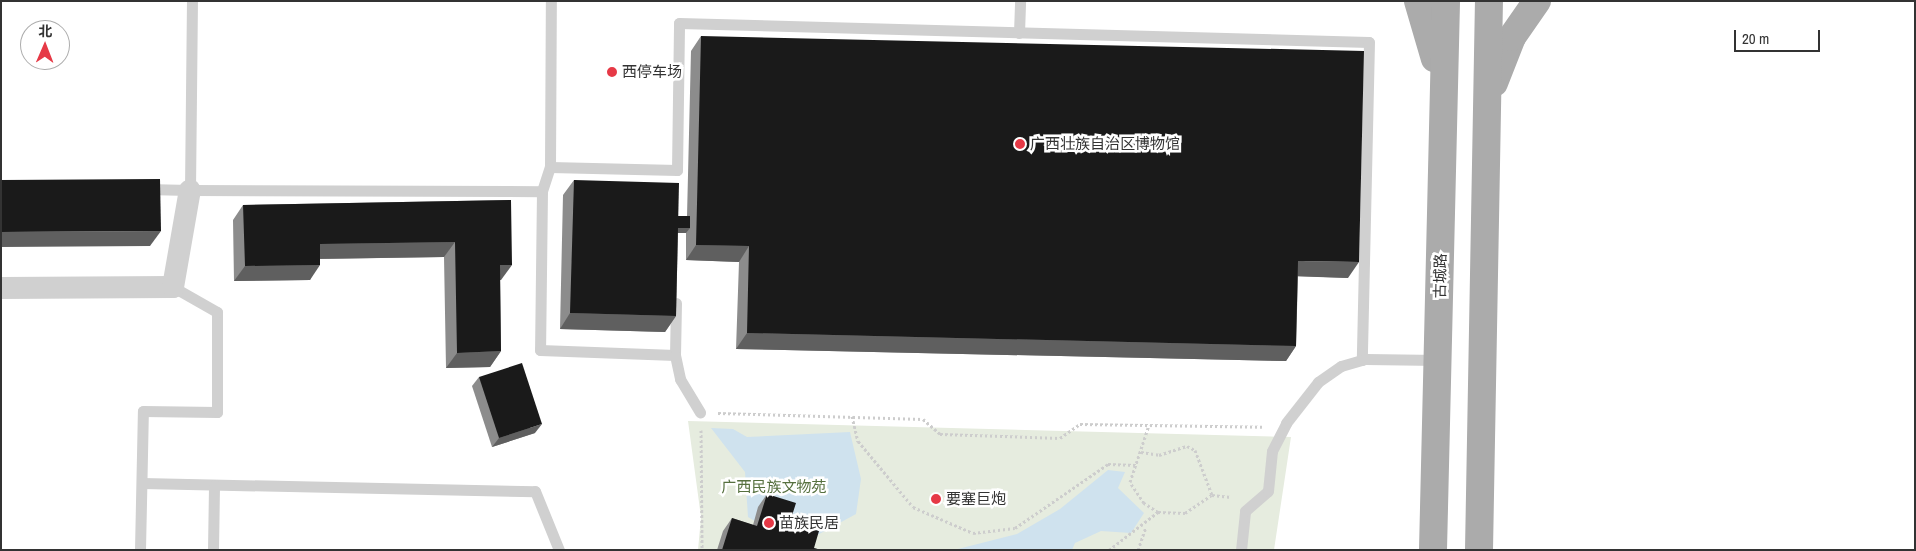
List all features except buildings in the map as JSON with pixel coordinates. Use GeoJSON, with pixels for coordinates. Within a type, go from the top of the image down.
{"type":"FeatureCollection","features":[{"type":"Feature","properties":{"kind":"main road"},"geometry":{"type":"LineString","coordinates":[[1418,1],[1444,98]]}},
{"type":"Feature","properties":{"kind":"main road","name":"古城路"},"geometry":{"type":"LineString","coordinates":[[1433,550],[1446,1]]}},
{"type":"Feature","properties":{"kind":"main road"},"geometry":{"type":"LineString","coordinates":[[1479,550],[1489,1]]}},
{"type":"Feature","properties":{"kind":"main road"},"geometry":{"type":"LineString","coordinates":[[1488,99],[1512,38],[1537,1]]}},
{"type":"Feature","properties":{"kind":"street"},"geometry":{"type":"LineString","coordinates":[[1,288],[173,287],[190,190]]}},
{"type":"Feature","properties":{"kind":"lane"},"geometry":{"type":"LineString","coordinates":[[190,190],[192,1]]}},
{"type":"Feature","properties":{"kind":"lane"},"geometry":{"type":"LineString","coordinates":[[551,1],[550,167],[542,192],[540,350],[675,355]]}},
{"type":"Feature","properties":{"kind":"lane"},"geometry":{"type":"LineString","coordinates":[[1019,33],[1020,1]]}},
{"type":"Feature","properties":{"kind":"lane"},"geometry":{"type":"LineString","coordinates":[[550,167],[677,170],[679,23],[1369,42],[1362,360]]}},
{"type":"Feature","properties":{"kind":"lane"},"geometry":{"type":"LineString","coordinates":[[130,189],[542,192]]}},
{"type":"Feature","properties":{"kind":"lane"},"geometry":{"type":"LineString","coordinates":[[140,550],[143,411],[217,412],[216,312],[173,287]]}},
{"type":"Feature","properties":{"kind":"lane"},"geometry":{"type":"LineString","coordinates":[[676,288],[675,355],[680,379],[700,412]]}},
{"type":"Feature","properties":{"kind":"lane"},"geometry":{"type":"LineString","coordinates":[[1241,550],[1245,511],[1268,490],[1272,452],[1284,428],[1318,382],[1340,366],[1362,360],[1438,360]]}},
{"type":"Feature","properties":{"kind":"lane"},"geometry":{"type":"LineString","coordinates":[[142,483],[535,491],[559,550]]}},
{"type":"Feature","properties":{"kind":"lane"},"geometry":{"type":"LineString","coordinates":[[213,550],[214,484]]}},
{"type":"Feature","properties":{"kind":"path"},"geometry":{"type":"LineString","coordinates":[[702,550],[700,412],[923,419],[940,434],[1060,438],[1080,424],[1284,428]]}},
{"type":"Feature","properties":{"kind":"path"},"geometry":{"type":"LineString","coordinates":[[852,416],[858,441],[913,507],[973,533],[1015,528],[1108,464],[1136,465]]}},
{"type":"Feature","properties":{"kind":"path"},"geometry":{"type":"LineString","coordinates":[[1149,426],[1130,482],[1144,503],[1158,512],[1185,513],[1212,495],[1258,499]]}},
{"type":"Feature","properties":{"kind":"path"},"geometry":{"type":"LineString","coordinates":[[1141,452],[1159,455],[1187,446],[1195,450],[1212,495]]}},
{"type":"Feature","properties":{"kind":"path"},"geometry":{"type":"LineString","coordinates":[[1109,550],[1146,525],[1158,512]]}},
{"type":"Feature","properties":{"kind":"path"},"geometry":{"type":"LineString","coordinates":[[1138,550],[1146,525]]}},
{"type":"Feature","properties":{"kind":"green space","name":"广西民族文物苑"},"geometry":{"type":"Polygon","coordinates":[[[688,421],[1291,437],[1274,550],[698,550],[701,517],[688,421]]]}},
{"type":"Feature","properties":{"kind":"water"},"geometry":{"type":"Polygon","coordinates":[[[711,428],[733,429],[747,437],[850,432],[861,479],[856,514],[810,539],[768,529],[748,517],[745,472],[711,428]]]}},
{"type":"Feature","properties":{"kind":"water"},"geometry":{"type":"Polygon","coordinates":[[[1108,470],[1125,472],[1118,488],[1144,513],[1131,533],[1101,531],[1075,543],[1072,550],[954,550],[1017,534],[1060,509],[1108,470]]]}},
{"type":"Feature","properties":{"kind":"place","name":"西停车场"},"geometry":{"type":"Point","coordinates":[612,72]}},
{"type":"Feature","properties":{"kind":"place","name":"广西壮族自治区博物馆"},"geometry":{"type":"Point","coordinates":[1020,144]}},
{"type":"Feature","properties":{"kind":"place","name":"要塞巨炮"},"geometry":{"type":"Point","coordinates":[936,499]}},
{"type":"Feature","properties":{"kind":"place","name":"苗族民居"},"geometry":{"type":"Point","coordinates":[769,523]}}]}
